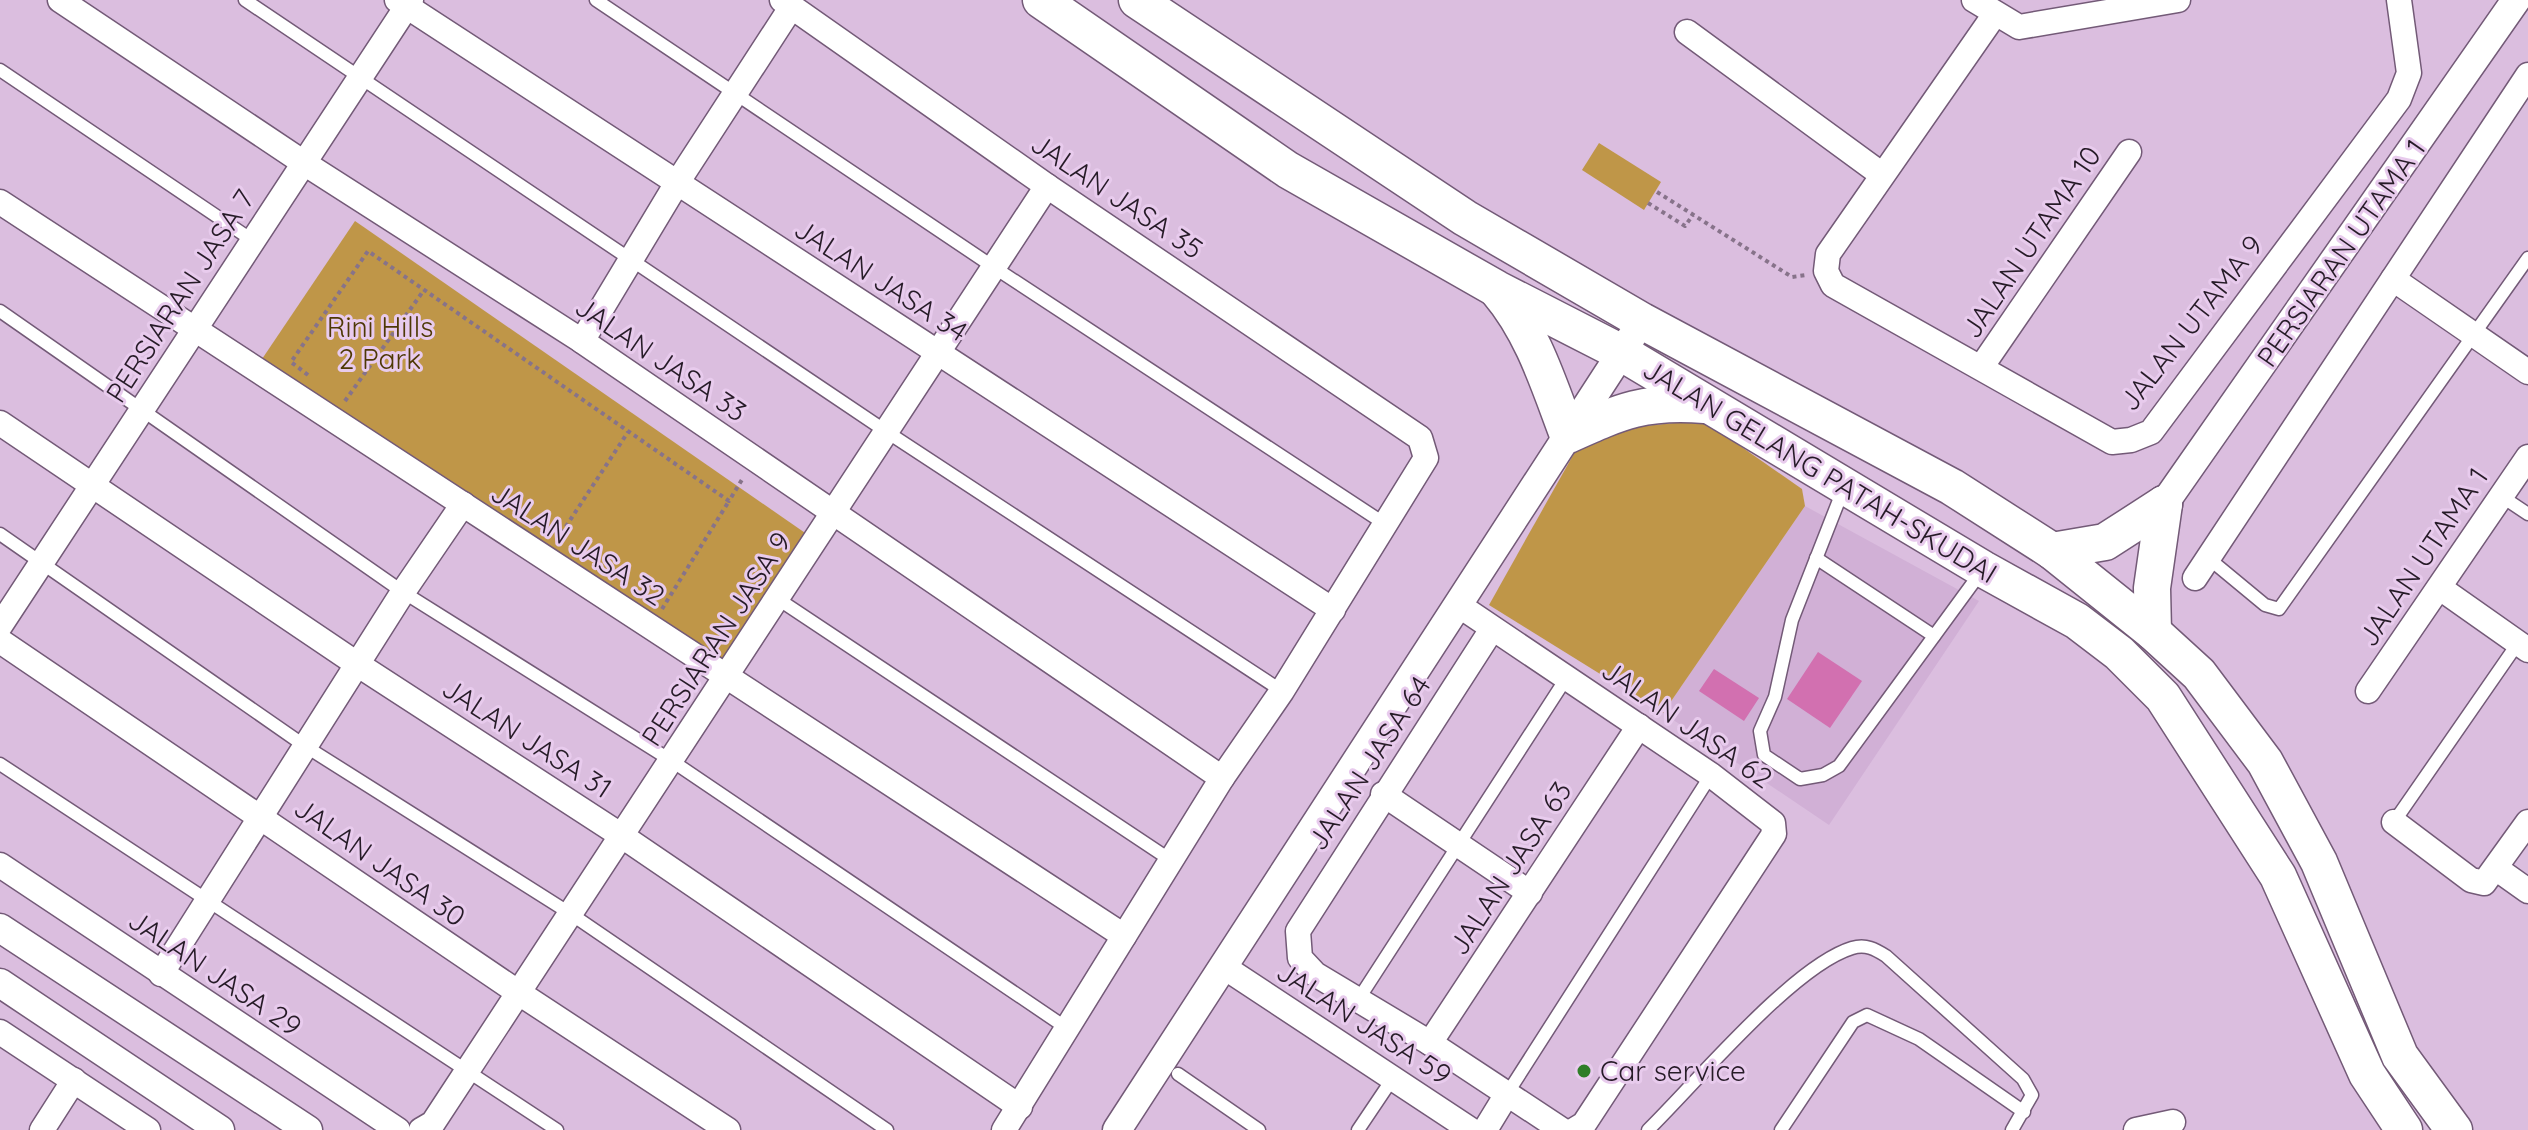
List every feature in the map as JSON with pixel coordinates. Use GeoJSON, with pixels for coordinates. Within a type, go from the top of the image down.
{"type":"FeatureCollection","features":[{"type":"Feature","properties":{"kind":"main road","name":"JALAN GELANG PATAH-SKUDAI"},"geometry":{"type":"LineString","coordinates":[[1041,0],[1288,170],[1497,289],[1622,353],[1983,569],[2077,621],[2119,653],[2163,697],[2278,876],[2367,1074],[2404,1130]]}},
{"type":"Feature","properties":{"kind":"main road","name":"JALAN GELANG PATAH-SKUDAI"},"geometry":{"type":"LineString","coordinates":[[1137,0],[1465,218],[1642,321],[1938,480],[2052,551],[2153,632],[2199,674],[2265,762],[2319,862],[2400,1056],[2454,1130]]}},
{"type":"Feature","properties":{"kind":"main road"},"geometry":{"type":"LineString","coordinates":[[1144,71],[1234,113],[1245,106],[1244,94],[1170,21]]}},
{"type":"Feature","properties":{"kind":"main road"},"geometry":{"type":"LineString","coordinates":[[1497,289],[1513,308],[1531,343],[1568,435],[1648,404],[1664,401],[1712,406]]}},
{"type":"Feature","properties":{"kind":"main road"},"geometry":{"type":"LineString","coordinates":[[2052,551],[2105,542],[2164,504]]}},
{"type":"Feature","properties":{"kind":"main road"},"geometry":{"type":"LineString","coordinates":[[2153,632],[2152,588],[2164,504]]}},
{"type":"Feature","properties":{"kind":"street","name":"JALAN JASA 33"},"geometry":{"type":"LineString","coordinates":[[60,0],[304,163],[582,341],[1222,778]]}},
{"type":"Feature","properties":{"kind":"street"},"geometry":{"type":"LineString","coordinates":[[1974,0],[2019,27],[2178,0]]}},
{"type":"Feature","properties":{"kind":"street","name":"JALAN UTAMA 9"},"geometry":{"type":"LineString","coordinates":[[1826,271],[1833,285],[1982,366],[2112,442],[2131,440],[2151,432],[2399,99],[2409,73],[2399,0]]}},
{"type":"Feature","properties":{"kind":"street","name":"PERSIARAN UTAMA 1"},"geometry":{"type":"LineString","coordinates":[[2164,504],[2516,0]]}},
{"type":"Feature","properties":{"kind":"street","name":"PERSIARAN JASA 7"},"geometry":{"type":"LineString","coordinates":[[0,626],[304,163],[405,2]]}},
{"type":"Feature","properties":{"kind":"street","name":"JALAN JASA 34"},"geometry":{"type":"LineString","coordinates":[[405,2],[1333,610]]}},
{"type":"Feature","properties":{"kind":"street"},"geometry":{"type":"LineString","coordinates":[[582,341],[677,183],[737,92],[787,3]]}},
{"type":"Feature","properties":{"kind":"street","name":"JALAN JASA 35"},"geometry":{"type":"LineString","coordinates":[[787,3],[1047,186],[1420,438],[1426,458],[1385,524]]}},
{"type":"Feature","properties":{"kind":"street"},"geometry":{"type":"LineString","coordinates":[[1826,271],[1828,254],[1995,14]]}},
{"type":"Feature","properties":{"kind":"street"},"geometry":{"type":"LineString","coordinates":[[1687,32],[1881,174]]}},
{"type":"Feature","properties":{"kind":"street"},"geometry":{"type":"LineString","coordinates":[[2201,568],[2393,279],[2520,102],[2528,75]]}},
{"type":"Feature","properties":{"kind":"street","name":"JALAN UTAMA 10"},"geometry":{"type":"LineString","coordinates":[[1982,366],[2129,152]]}},
{"type":"Feature","properties":{"kind":"street","name":"PERSIARAN JASA 9"},"geometry":{"type":"LineString","coordinates":[[429,1128],[1047,186]]}},
{"type":"Feature","properties":{"kind":"street","name":"JALAN JASA 32"},"geometry":{"type":"LineString","coordinates":[[0,202],[1124,936]]}},
{"type":"Feature","properties":{"kind":"street"},"geometry":{"type":"LineString","coordinates":[[2393,279],[2528,372]]}},
{"type":"Feature","properties":{"kind":"street"},"geometry":{"type":"LineString","coordinates":[[1117,1130],[1642,321]]}},
{"type":"Feature","properties":{"kind":"street","name":"JALAN JASA 31"},"geometry":{"type":"LineString","coordinates":[[0,423],[357,664],[622,836],[1020,1107]]}},
{"type":"Feature","properties":{"kind":"street","name":"JALAN UTAMA 1"},"geometry":{"type":"LineString","coordinates":[[2368,691],[2528,457]]}},
{"type":"Feature","properties":{"kind":"street"},"geometry":{"type":"LineString","coordinates":[[161,974],[403,592],[463,504]]}},
{"type":"Feature","properties":{"kind":"street"},"geometry":{"type":"LineString","coordinates":[[1004,1130],[1222,778],[1282,691],[1385,524]]}},
{"type":"Feature","properties":{"kind":"street"},"geometry":{"type":"LineString","coordinates":[[2440,588],[2523,646]]}},
{"type":"Feature","properties":{"kind":"street","name":"JALAN JASA 62"},"geometry":{"type":"LineString","coordinates":[[1457,604],[1768,816],[1774,834],[1584,1124],[1574,1130]]}},
{"type":"Feature","properties":{"kind":"street","name":"JALAN JASA 64"},"geometry":{"type":"LineString","coordinates":[[1358,1000],[1315,974],[1300,958],[1298,931],[1383,794],[1492,629]]}},
{"type":"Feature","properties":{"kind":"street","name":"JALAN JASA 30"},"geometry":{"type":"LineString","coordinates":[[0,641],[519,993],[728,1130]]}},
{"type":"Feature","properties":{"kind":"street","name":"JALAN JASA 63"},"geometry":{"type":"LineString","coordinates":[[1430,1043],[1639,726]]}},
{"type":"Feature","properties":{"kind":"street"},"geometry":{"type":"LineString","coordinates":[[1383,794],[1530,893]]}},
{"type":"Feature","properties":{"kind":"street"},"geometry":{"type":"LineString","coordinates":[[2394,822],[2471,880],[2490,876],[2528,891]]}},
{"type":"Feature","properties":{"kind":"street"},"geometry":{"type":"LineString","coordinates":[[2490,876],[2528,822]]}},
{"type":"Feature","properties":{"kind":"street","name":"JALAN JASA 29"},"geometry":{"type":"LineString","coordinates":[[0,865],[398,1130]]}},
{"type":"Feature","properties":{"kind":"street"},"geometry":{"type":"LineString","coordinates":[[0,928],[308,1130]]}},
{"type":"Feature","properties":{"kind":"street","name":"JALAN JASA 59"},"geometry":{"type":"LineString","coordinates":[[1224,967],[1471,1130]]}},
{"type":"Feature","properties":{"kind":"street"},"geometry":{"type":"LineString","coordinates":[[0,983],[220,1130]]}},
{"type":"Feature","properties":{"kind":"street"},"geometry":{"type":"LineString","coordinates":[[1358,1000],[1430,1043],[1562,1130]]}},
{"type":"Feature","properties":{"kind":"street"},"geometry":{"type":"LineString","coordinates":[[0,1032],[148,1130]]}},
{"type":"Feature","properties":{"kind":"street"},"geometry":{"type":"LineString","coordinates":[[42,1130],[74,1080]]}},
{"type":"Feature","properties":{"kind":"street"},"geometry":{"type":"LineString","coordinates":[[1485,1130],[1507,1094]]}},
{"type":"Feature","properties":{"kind":"street"},"geometry":{"type":"LineString","coordinates":[[2136,1130],[2179,1126]]}},
{"type":"Feature","properties":{"kind":"lane"},"geometry":{"type":"LineString","coordinates":[[245,0],[361,75],[887,432],[1282,691]]}},
{"type":"Feature","properties":{"kind":"lane"},"geometry":{"type":"LineString","coordinates":[[596,0],[995,268],[1385,524]]}},
{"type":"Feature","properties":{"kind":"lane"},"geometry":{"type":"LineString","coordinates":[[0,70],[252,240]]}},
{"type":"Feature","properties":{"kind":"lane"},"geometry":{"type":"LineString","coordinates":[[2201,568],[2265,605],[2279,609],[2528,258]]}},
{"type":"Feature","properties":{"kind":"lane"},"geometry":{"type":"LineString","coordinates":[[0,311],[143,407],[403,592],[672,761],[1068,1029]]}},
{"type":"Feature","properties":{"kind":"lane"},"geometry":{"type":"LineString","coordinates":[[1844,487],[1792,620],[1775,697],[1760,731],[1764,755],[1800,779],[1823,775],[1839,766],[1983,569]]}},
{"type":"Feature","properties":{"kind":"lane"},"geometry":{"type":"LineString","coordinates":[[2501,496],[2528,514]]}},
{"type":"Feature","properties":{"kind":"lane"},"geometry":{"type":"LineString","coordinates":[[0,534],[305,746],[571,914],[887,1130]]}},
{"type":"Feature","properties":{"kind":"lane"},"geometry":{"type":"LineString","coordinates":[[1816,558],[1934,636]]}},
{"type":"Feature","properties":{"kind":"lane"},"geometry":{"type":"LineString","coordinates":[[778,599],[1172,861]]}},
{"type":"Feature","properties":{"kind":"lane"},"geometry":{"type":"LineString","coordinates":[[2394,822],[2523,646]]}},
{"type":"Feature","properties":{"kind":"lane"},"geometry":{"type":"LineString","coordinates":[[1358,1000],[1567,677]]}},
{"type":"Feature","properties":{"kind":"lane"},"geometry":{"type":"LineString","coordinates":[[0,764],[207,903],[557,1130]]}},
{"type":"Feature","properties":{"kind":"lane"},"geometry":{"type":"LineString","coordinates":[[1507,1094],[1711,775]]}},
{"type":"Feature","properties":{"kind":"lane"},"geometry":{"type":"LineString","coordinates":[[1648,1130],[1808,972],[1854,947],[1870,947],[1886,956],[2023,1079],[2032,1095],[2012,1130]]}},
{"type":"Feature","properties":{"kind":"lane"},"geometry":{"type":"LineString","coordinates":[[1781,1130],[1853,1022],[1867,1015],[1919,1039],[2024,1112]]}},
{"type":"Feature","properties":{"kind":"lane"},"geometry":{"type":"LineString","coordinates":[[1178,1074],[1259,1130]]}},
{"type":"Feature","properties":{"kind":"lane"},"geometry":{"type":"LineString","coordinates":[[1358,1130],[1393,1078]]}},
{"type":"Feature","properties":{"kind":"path"},"geometry":{"type":"LineString","coordinates":[[1657,192],[1792,277],[1826,271]]}},
{"type":"Feature","properties":{"kind":"path"},"geometry":{"type":"LineString","coordinates":[[1648,203],[1685,226],[1693,215]]}},
{"type":"Feature","properties":{"kind":"path"},"geometry":{"type":"LineString","coordinates":[[313,378],[291,362],[368,251],[729,501]]}},
{"type":"Feature","properties":{"kind":"path"},"geometry":{"type":"LineString","coordinates":[[334,393],[345,401],[424,290]]}},
{"type":"Feature","properties":{"kind":"path"},"geometry":{"type":"LineString","coordinates":[[552,546],[628,432]]}},
{"type":"Feature","properties":{"kind":"path"},"geometry":{"type":"LineString","coordinates":[[656,619],[754,458]]}},
{"type":"Feature","properties":{"kind":"shaded area"},"geometry":{"type":"Polygon","coordinates":[[[1805,506],[1979,601],[1829,825],[1663,713],[1805,506]]]}},
{"type":"Feature","properties":{"kind":"green space"},"geometry":{"type":"Polygon","coordinates":[[[1599,143],[1661,182],[1644,210],[1582,170],[1599,143]]]}},
{"type":"Feature","properties":{"kind":"green space","name":"Rini Hills 2 Park"},"geometry":{"type":"Polygon","coordinates":[[[355,221],[811,537],[718,680],[258,365],[355,221]]]}},
{"type":"Feature","properties":{"kind":"green space"},"geometry":{"type":"Polygon","coordinates":[[[1703,420],[1802,489],[1805,506],[1663,713],[1489,605],[1581,441],[1644,426],[1703,420]]]}},
{"type":"Feature","properties":{"kind":"building"},"geometry":{"type":"Polygon","coordinates":[[[1818,652],[1862,681],[1830,728],[1787,699],[1818,652]]]}},
{"type":"Feature","properties":{"kind":"building"},"geometry":{"type":"Polygon","coordinates":[[[1714,669],[1759,698],[1744,721],[1699,691],[1714,669]]]}},
{"type":"Feature","properties":{"kind":"place","name":"Car service"},"geometry":{"type":"Point","coordinates":[1584,1071]}}]}
